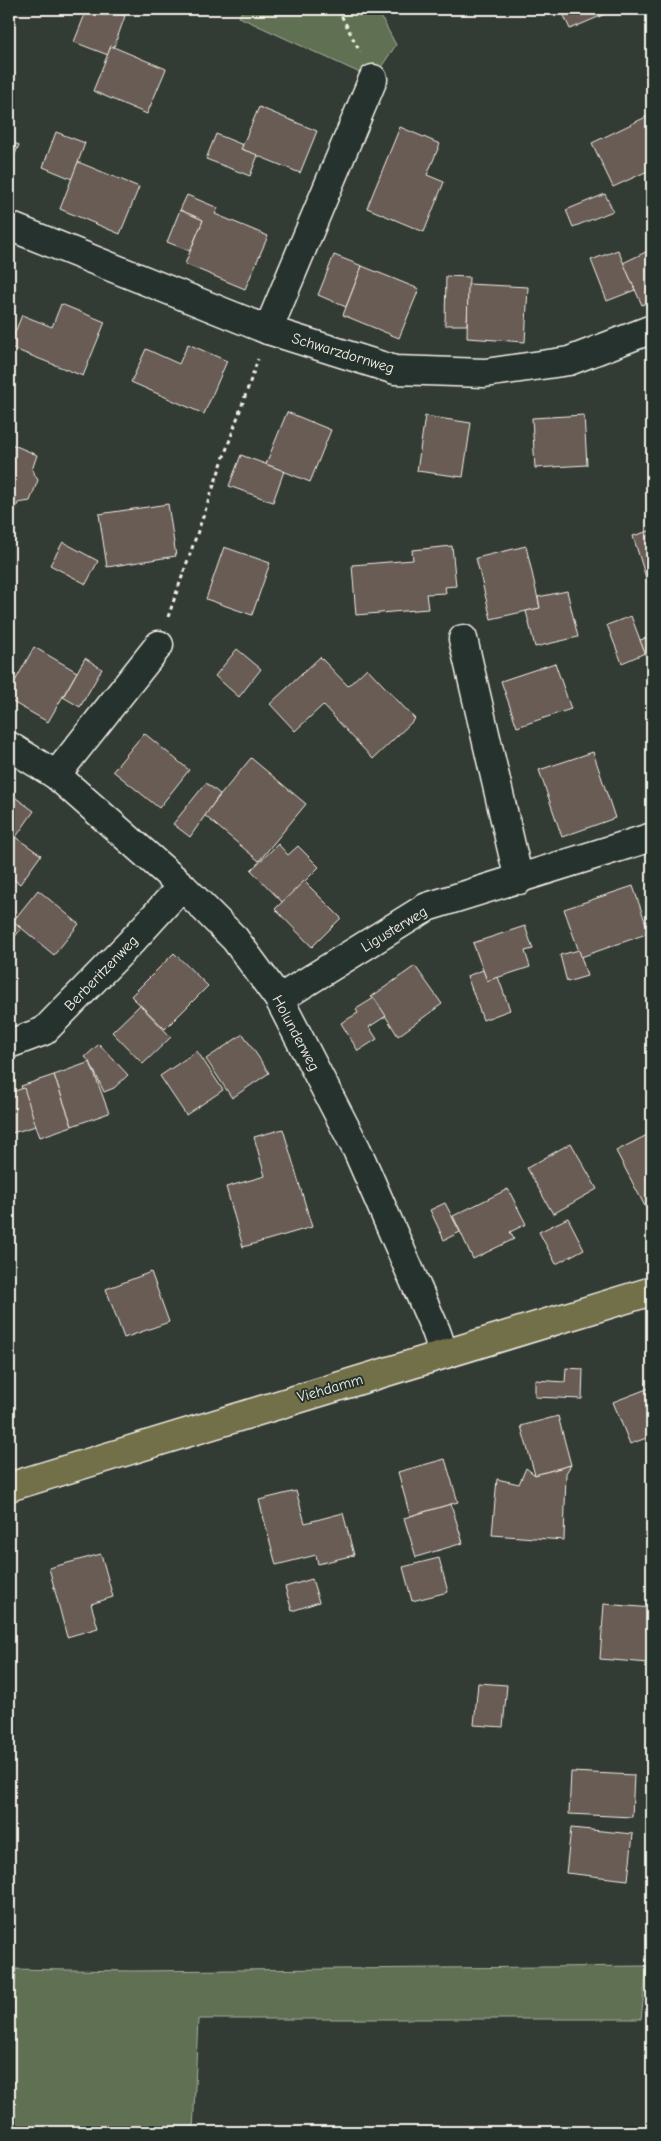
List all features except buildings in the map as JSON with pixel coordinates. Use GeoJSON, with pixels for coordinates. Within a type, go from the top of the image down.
{"type":"FeatureCollection","features":[{"type":"Feature","properties":{"kind":"main road","name":"Viehdamm"},"geometry":{"type":"LineString","coordinates":[[9,1487],[652,1291]]}},
{"type":"Feature","properties":{"kind":"street"},"geometry":{"type":"LineString","coordinates":[[268,330],[373,79]]}},
{"type":"Feature","properties":{"kind":"street","name":"Schwarzdornweg"},"geometry":{"type":"LineString","coordinates":[[10,230],[268,330],[395,370],[485,373],[569,362],[652,329]]}},
{"type":"Feature","properties":{"kind":"street"},"geometry":{"type":"LineString","coordinates":[[463,639],[519,880]]}},
{"type":"Feature","properties":{"kind":"street"},"geometry":{"type":"LineString","coordinates":[[56,776],[158,644]]}},
{"type":"Feature","properties":{"kind":"street","name":"Holunderweg"},"geometry":{"type":"LineString","coordinates":[[9,746],[56,776],[182,886],[235,940],[279,999],[358,1150],[444,1354]]}},
{"type":"Feature","properties":{"kind":"street","name":"Ligusterweg"},"geometry":{"type":"LineString","coordinates":[[279,999],[427,907],[652,838]]}},
{"type":"Feature","properties":{"kind":"street","name":"Berberitzenweg"},"geometry":{"type":"LineString","coordinates":[[9,1044],[44,1031],[131,942],[182,886]]}},
{"type":"Feature","properties":{"kind":"path"},"geometry":{"type":"LineString","coordinates":[[338,9],[373,79]]}},
{"type":"Feature","properties":{"kind":"path"},"geometry":{"type":"LineString","coordinates":[[158,644],[268,330]]}},
{"type":"Feature","properties":{"kind":"green space"},"geometry":{"type":"Polygon","coordinates":[[[243,9],[377,9],[396,45],[373,79],[239,17],[243,9]]]}},
{"type":"Feature","properties":{"kind":"green space"},"geometry":{"type":"Polygon","coordinates":[[[647,1966],[641,2019],[198,2019],[193,2132],[9,2132],[9,1969],[132,1971],[647,1966]]]}}]}
